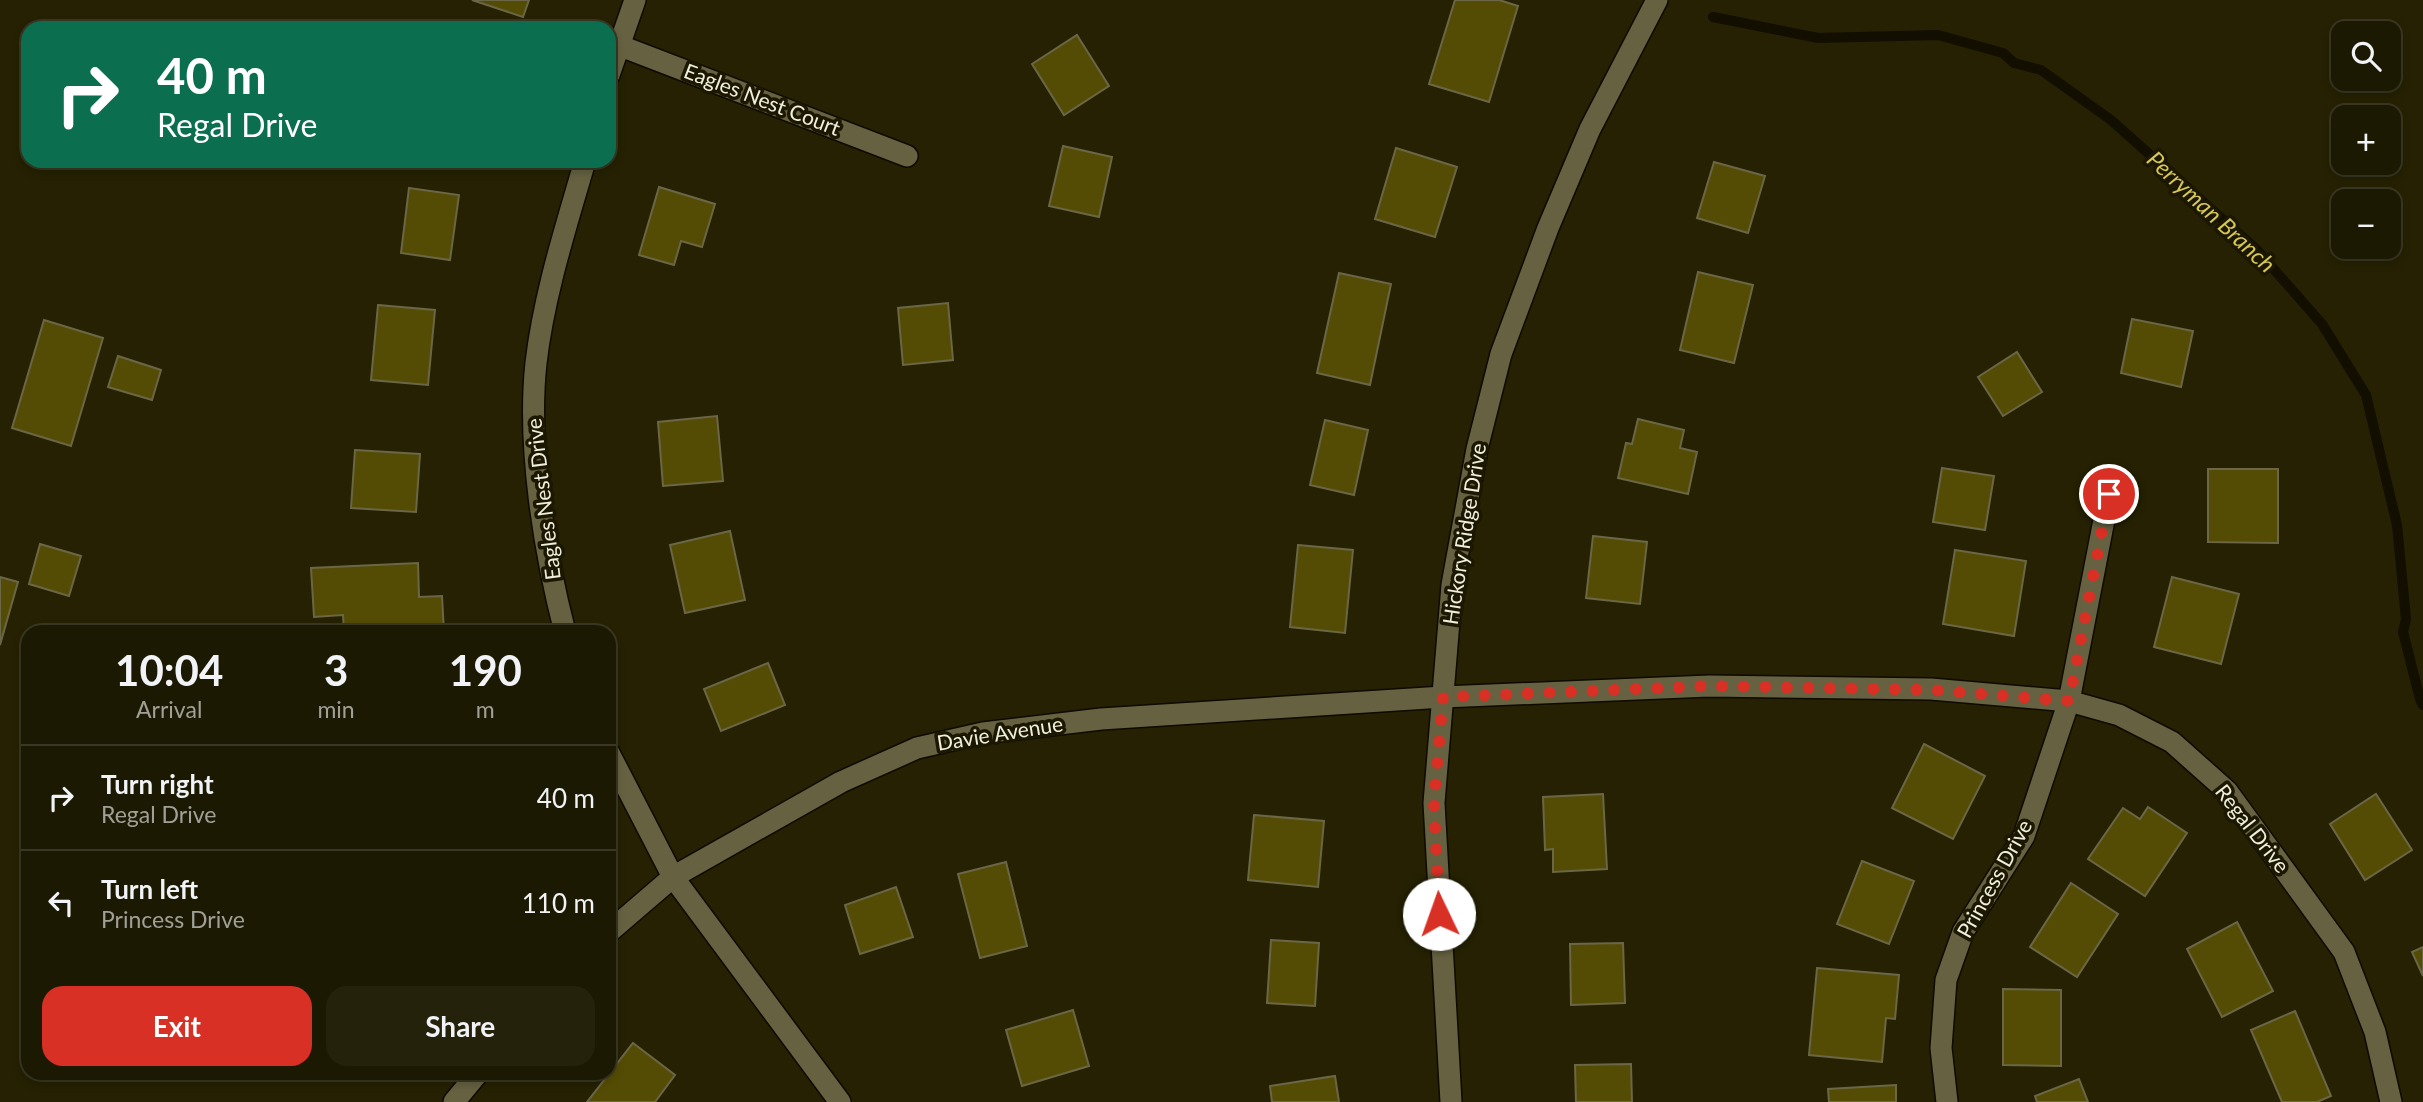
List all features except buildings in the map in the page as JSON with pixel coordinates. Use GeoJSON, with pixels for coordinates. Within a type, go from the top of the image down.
{"type":"FeatureCollection","features":[{"type":"Feature","properties":{"kind":"street"},"geometry":{"type":"LineString","coordinates":[[616,52],[635,0]]}},
{"type":"Feature","properties":{"kind":"street","name":"Hickory Ridge Drive"},"geometry":{"type":"LineString","coordinates":[[1451,1102],[1434,803],[1452,585],[1477,449],[1501,354],[1548,228],[1590,129],[1657,0]]}},
{"type":"Feature","properties":{"kind":"street","name":"Eagles Nest Court"},"geometry":{"type":"LineString","coordinates":[[618,45],[906,156]]}},
{"type":"Feature","properties":{"kind":"street","name":"Eagles Nest Drive"},"geometry":{"type":"LineString","coordinates":[[563,625],[540,497],[534,413],[536,362],[551,279],[582,168]]}},
{"type":"Feature","properties":{"kind":"street","name":"Princess Drive"},"geometry":{"type":"LineString","coordinates":[[1948,1102],[1941,1048],[1945,980],[1963,932],[2024,836],[2069,701],[2109,494]]}},
{"type":"Feature","properties":{"kind":"street","name":"Regal Drive"},"geometry":{"type":"LineString","coordinates":[[1443,697],[1709,686],[1931,690],[2069,701],[2119,715],[2172,742],[2227,791],[2344,952],[2375,1032],[2391,1102]]}},
{"type":"Feature","properties":{"kind":"street","name":"Davie Avenue"},"geometry":{"type":"LineString","coordinates":[[616,926],[673,877],[841,782],[918,748],[984,733],[1101,719],[1443,697]]}},
{"type":"Feature","properties":{"kind":"street"},"geometry":{"type":"LineString","coordinates":[[616,767],[673,877],[840,1102]]}},
{"type":"Feature","properties":{"kind":"street"},"geometry":{"type":"LineString","coordinates":[[454,1102],[472,1080]]}},
{"type":"Feature","properties":{"kind":"waterway","name":"Perryman Branch"},"geometry":{"type":"LineString","coordinates":[[1713,17],[1818,38],[1938,35],[2003,53],[2014,63],[2041,70],[2111,120],[2257,250],[2322,324],[2366,395],[2397,525],[2406,619],[2403,632],[2423,705]]}},
{"type":"Feature","properties":{"kind":"route"},"geometry":{"type":"LineString","coordinates":[[1439,914],[1434,803],[1443,697],[1709,686],[1931,690],[2069,701],[2109,494]]}}]}
